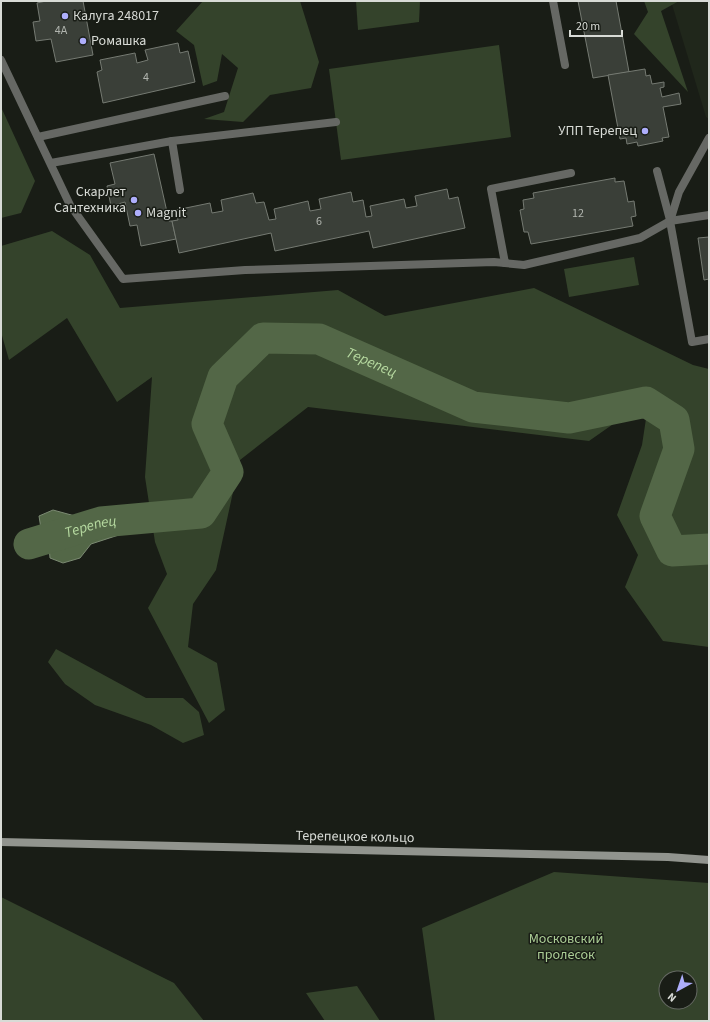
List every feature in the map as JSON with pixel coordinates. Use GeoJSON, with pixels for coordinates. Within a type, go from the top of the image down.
{"type":"FeatureCollection","features":[{"type":"Feature","properties":{"kind":"street","name":"Терепецкое кольцо"},"geometry":{"type":"LineString","coordinates":[[1,842],[644,857],[709,860]]}},
{"type":"Feature","properties":{"kind":"lane"},"geometry":{"type":"LineString","coordinates":[[553,1],[565,65]]}},
{"type":"Feature","properties":{"kind":"lane"},"geometry":{"type":"LineString","coordinates":[[1,60],[70,205],[123,279],[246,270],[494,262],[524,265],[640,238],[670,221],[709,215]]}},
{"type":"Feature","properties":{"kind":"lane"},"geometry":{"type":"LineString","coordinates":[[38,137],[225,96]]}},
{"type":"Feature","properties":{"kind":"lane"},"geometry":{"type":"LineString","coordinates":[[51,163],[172,141],[336,122]]}},
{"type":"Feature","properties":{"kind":"lane"},"geometry":{"type":"LineString","coordinates":[[670,221],[679,192],[709,138]]}},
{"type":"Feature","properties":{"kind":"lane"},"geometry":{"type":"LineString","coordinates":[[172,141],[180,190]]}},
{"type":"Feature","properties":{"kind":"lane"},"geometry":{"type":"LineString","coordinates":[[657,170],[670,221],[692,342],[709,339]]}},
{"type":"Feature","properties":{"kind":"lane"},"geometry":{"type":"LineString","coordinates":[[506,263],[491,189],[571,174]]}},
{"type":"Feature","properties":{"kind":"shaded area"},"geometry":{"type":"Polygon","coordinates":[[[671,1],[709,1],[709,119],[706,117],[671,1]]]}},
{"type":"Feature","properties":{"kind":"green space"},"geometry":{"type":"Polygon","coordinates":[[[203,1],[300,1],[319,62],[311,88],[270,95],[243,122],[204,119],[224,112],[238,68],[222,54],[217,81],[203,86],[194,45],[176,31],[203,1]]]}},
{"type":"Feature","properties":{"kind":"green space"},"geometry":{"type":"Polygon","coordinates":[[[356,1],[420,1],[419,22],[358,30],[356,1]]]}},
{"type":"Feature","properties":{"kind":"green space"},"geometry":{"type":"Polygon","coordinates":[[[644,1],[679,1],[661,11],[688,92],[634,34],[648,12],[644,1]]]}},
{"type":"Feature","properties":{"kind":"green space"},"geometry":{"type":"Polygon","coordinates":[[[499,45],[511,137],[341,160],[329,69],[499,45]]]}},
{"type":"Feature","properties":{"kind":"green space"},"geometry":{"type":"Polygon","coordinates":[[[1,107],[35,181],[21,213],[1,218],[1,107]]]}},
{"type":"Feature","properties":{"kind":"green space"},"geometry":{"type":"Polygon","coordinates":[[[52,231],[90,255],[120,308],[338,290],[385,316],[534,288],[693,365],[709,369],[709,647],[663,641],[625,587],[638,555],[617,515],[642,445],[649,399],[589,441],[308,407],[240,460],[216,570],[193,604],[188,647],[217,663],[225,710],[209,723],[148,608],[167,574],[155,542],[145,477],[152,377],[117,402],[67,318],[9,360],[1,332],[1,246],[52,231]]]}},
{"type":"Feature","properties":{"kind":"green space"},"geometry":{"type":"Polygon","coordinates":[[[634,257],[639,285],[569,297],[564,269],[634,257]]]}},
{"type":"Feature","properties":{"kind":"green space"},"geometry":{"type":"Polygon","coordinates":[[[56,649],[146,698],[183,698],[199,712],[204,735],[183,743],[151,725],[95,705],[65,684],[48,662],[56,649]]]}},
{"type":"Feature","properties":{"kind":"green space","name":"Московский пролесок"},"geometry":{"type":"Polygon","coordinates":[[[554,872],[709,883],[709,1021],[435,1021],[422,928],[554,872]]]}},
{"type":"Feature","properties":{"kind":"green space"},"geometry":{"type":"Polygon","coordinates":[[[1,897],[174,983],[204,1021],[1,1021],[1,897]]]}},
{"type":"Feature","properties":{"kind":"green space"},"geometry":{"type":"Polygon","coordinates":[[[357,986],[380,1021],[325,1021],[306,993],[357,986]]]}},
{"type":"Feature","properties":{"kind":"water"},"geometry":{"type":"Polygon","coordinates":[[[53,510],[75,516],[151,518],[134,530],[91,544],[80,558],[63,563],[50,558],[49,546],[29,544],[42,535],[39,516],[53,510]]]}},
{"type":"Feature","properties":{"kind":"building"},"geometry":{"type":"Polygon","coordinates":[[[46,1],[83,1],[93,55],[56,62],[51,39],[36,41],[33,22],[40,21],[37,3],[46,1]]]}},
{"type":"Feature","properties":{"kind":"building"},"geometry":{"type":"Polygon","coordinates":[[[578,1],[616,1],[629,72],[593,78],[578,1]]]}},
{"type":"Feature","properties":{"kind":"building"},"geometry":{"type":"Polygon","coordinates":[[[178,43],[180,53],[188,51],[195,82],[103,103],[97,72],[102,70],[100,60],[135,53],[137,63],[148,60],[145,50],[178,43]]]}},
{"type":"Feature","properties":{"kind":"building"},"geometry":{"type":"Polygon","coordinates":[[[645,69],[646,76],[650,75],[652,84],[664,82],[664,87],[660,88],[662,97],[679,93],[681,104],[663,107],[669,137],[662,138],[663,141],[638,146],[637,142],[627,144],[626,138],[620,139],[608,75],[645,69]]]}},
{"type":"Feature","properties":{"kind":"building"},"geometry":{"type":"Polygon","coordinates":[[[154,154],[169,221],[172,221],[176,239],[141,246],[137,225],[130,226],[125,202],[111,206],[107,186],[115,184],[110,163],[154,154]]]}},
{"type":"Feature","properties":{"kind":"building"},"geometry":{"type":"Polygon","coordinates":[[[615,178],[615,182],[624,181],[628,202],[634,201],[636,216],[631,217],[633,226],[531,244],[528,232],[524,232],[520,210],[524,209],[523,200],[534,198],[533,193],[615,178]]]}},
{"type":"Feature","properties":{"kind":"building"},"geometry":{"type":"Polygon","coordinates":[[[447,189],[449,199],[458,197],[465,228],[373,248],[369,231],[275,251],[271,233],[179,253],[172,221],[178,220],[176,210],[210,203],[212,213],[223,211],[221,200],[253,193],[256,203],[264,202],[269,220],[276,219],[274,209],[308,201],[310,211],[321,209],[319,199],[351,192],[353,202],[363,200],[366,217],[372,216],[370,206],[404,199],[406,208],[417,206],[415,196],[447,189]]]}},
{"type":"Feature","properties":{"kind":"building"},"geometry":{"type":"Polygon","coordinates":[[[709,237],[709,279],[704,280],[698,238],[709,237]]]}},
{"type":"Feature","properties":{"kind":"waterway","name":"Терепец"},"geometry":{"type":"LineString","coordinates":[[29,544],[101,522],[201,513],[228,472],[207,424],[223,377],[263,338],[319,339],[473,407],[569,418],[646,402],[674,420],[679,449],[655,516],[672,551],[709,549]]}},
{"type":"Feature","properties":{"kind":"place","name":"Калуга 248017"},"geometry":{"type":"Point","coordinates":[65,16]}},
{"type":"Feature","properties":{"kind":"place","name":"Ромашка"},"geometry":{"type":"Point","coordinates":[83,41]}},
{"type":"Feature","properties":{"kind":"place","name":"УПП Терепец"},"geometry":{"type":"Point","coordinates":[645,131]}},
{"type":"Feature","properties":{"kind":"place","name":"Скарлет Сантехника"},"geometry":{"type":"Point","coordinates":[134,200]}},
{"type":"Feature","properties":{"kind":"place","name":"Magnit"},"geometry":{"type":"Point","coordinates":[138,213]}}]}
